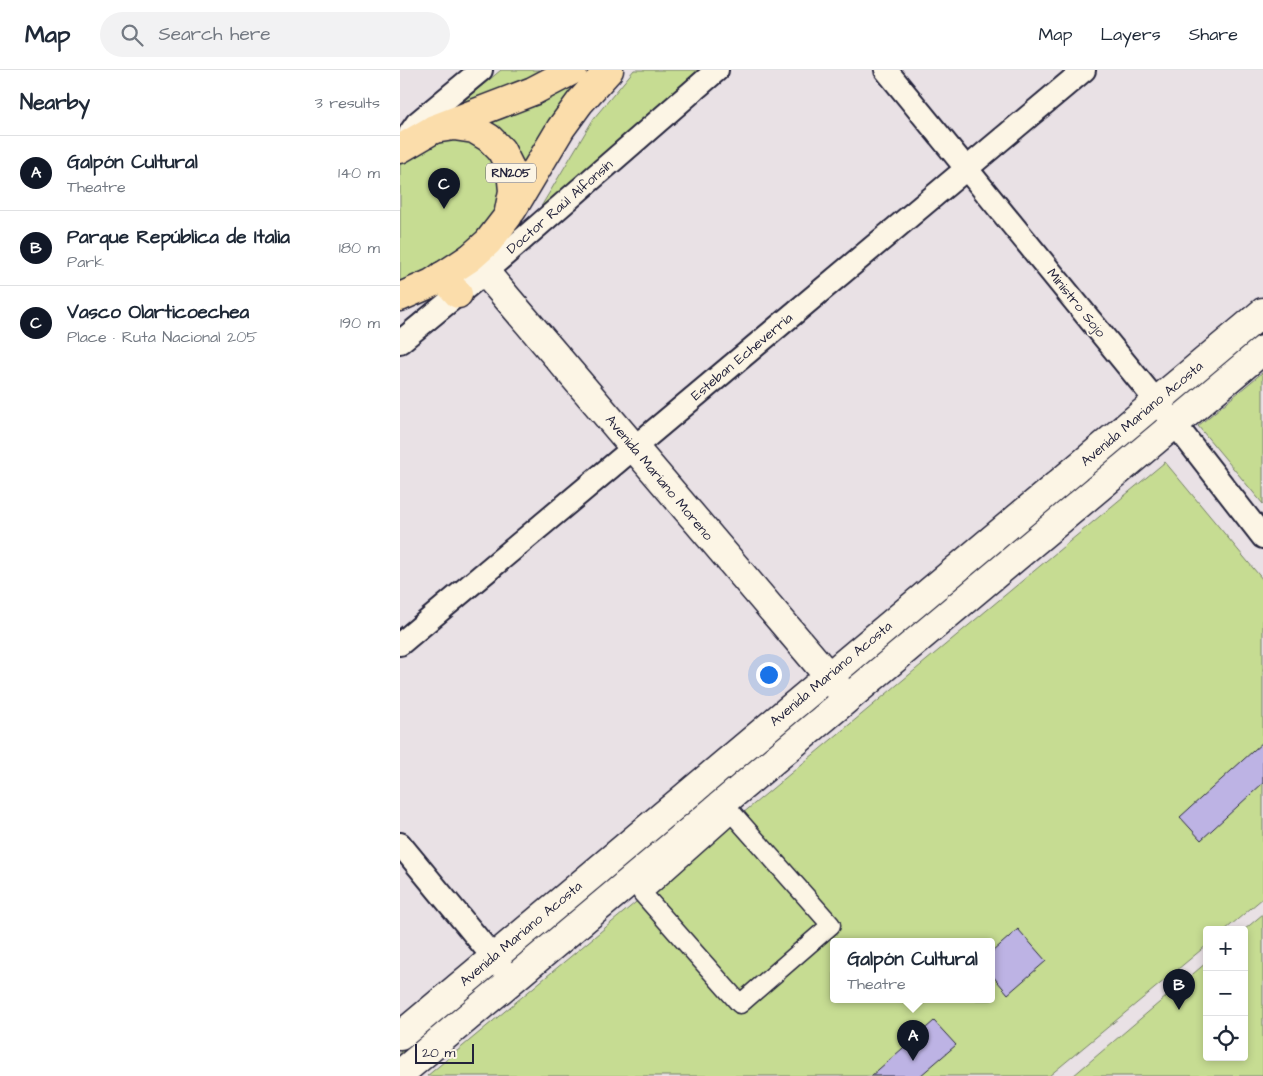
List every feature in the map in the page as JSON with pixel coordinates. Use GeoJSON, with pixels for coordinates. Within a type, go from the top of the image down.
{"type":"FeatureCollection","features":[{"type":"Feature","properties":{"kind":"main road","name":"RN205"},"geometry":{"type":"LineString","coordinates":[[405,146],[434,129],[533,91],[573,70]]}},
{"type":"Feature","properties":{"kind":"main road","name":"RN205"},"geometry":{"type":"LineString","coordinates":[[404,295],[450,285],[477,265],[488,242],[508,216],[561,128],[580,102],[609,70]]}},
{"type":"Feature","properties":{"kind":"main road","name":"RN205"},"geometry":{"type":"LineString","coordinates":[[434,129],[454,126],[474,129],[489,138],[501,150],[511,170],[513,191],[508,216]]}},
{"type":"Feature","properties":{"kind":"main road","name":"Avenida Mariano Moreno"},"geometry":{"type":"LineString","coordinates":[[477,265],[847,699]]}},
{"type":"Feature","properties":{"kind":"main road","name":"Avenida Mariano Acosta"},"geometry":{"type":"LineString","coordinates":[[400,1036],[1263,312]]}},
{"type":"Feature","properties":{"kind":"main road","name":"Avenida Mariano Acosta"},"geometry":{"type":"LineString","coordinates":[[400,1074],[1263,350]]}},
{"type":"Feature","properties":{"kind":"street"},"geometry":{"type":"LineString","coordinates":[[405,146],[410,133],[417,123],[481,70]]}},
{"type":"Feature","properties":{"kind":"street","name":"Doctor Raúl Alfonsín"},"geometry":{"type":"LineString","coordinates":[[477,265],[717,70]]}},
{"type":"Feature","properties":{"kind":"street","name":"Ministro Sojo"},"geometry":{"type":"LineString","coordinates":[[886,70],[1175,424],[1263,537]]}},
{"type":"Feature","properties":{"kind":"street","name":"Esteban Echeverría"},"geometry":{"type":"LineString","coordinates":[[400,644],[1084,70]]}},
{"type":"Feature","properties":{"kind":"street"},"geometry":{"type":"LineString","coordinates":[[400,342],[450,285]]}},
{"type":"Feature","properties":{"kind":"street"},"geometry":{"type":"LineString","coordinates":[[732,813],[831,924],[740,1004],[642,893],[732,813]]}},
{"type":"Feature","properties":{"kind":"street"},"geometry":{"type":"LineString","coordinates":[[400,844],[512,980]]}},
{"type":"Feature","properties":{"kind":"green space"},"geometry":{"type":"Polygon","coordinates":[[[501,70],[550,70],[461,103],[501,70]]]}},
{"type":"Feature","properties":{"kind":"green space"},"geometry":{"type":"Polygon","coordinates":[[[584,70],[601,70],[521,183],[477,121],[584,70]]]}},
{"type":"Feature","properties":{"kind":"green space"},"geometry":{"type":"Polygon","coordinates":[[[634,70],[706,70],[536,215],[594,118],[634,70]]]}},
{"type":"Feature","properties":{"kind":"green space"},"geometry":{"type":"Polygon","coordinates":[[[470,138],[495,159],[504,203],[468,249],[400,287],[400,157],[427,140],[470,138]]]}},
{"type":"Feature","properties":{"kind":"green space"},"geometry":{"type":"Polygon","coordinates":[[[1263,327],[1263,335],[1186,400],[1182,395],[1263,327]]]}},
{"type":"Feature","properties":{"kind":"green space"},"geometry":{"type":"Polygon","coordinates":[[[1263,372],[1263,504],[1198,426],[1263,372]]]}},
{"type":"Feature","properties":{"kind":"green space"},"geometry":{"type":"Polygon","coordinates":[[[1138,434],[1142,439],[874,664],[870,659],[1138,434]]]}},
{"type":"Feature","properties":{"kind":"green space"},"geometry":{"type":"Polygon","coordinates":[[[1165,462],[1263,580],[1263,898],[1230,926],[1203,926],[1203,948],[1049,1076],[427,1076],[1165,462]]]}},
{"type":"Feature","properties":{"kind":"green space"},"geometry":{"type":"Polygon","coordinates":[[[801,713],[805,718],[536,943],[532,938],[801,713]]]}},
{"type":"Feature","properties":{"kind":"green space"},"geometry":{"type":"Polygon","coordinates":[[[1263,914],[1263,1076],[1073,1076],[1203,965],[1203,1061],[1248,1061],[1248,927],[1263,914]]]}},
{"type":"Feature","properties":{"kind":"green space"},"geometry":{"type":"Polygon","coordinates":[[[477,987],[481,992],[400,1060],[400,1052],[477,987]]]}},
{"type":"Feature","properties":{"kind":"building"},"geometry":{"type":"Polygon","coordinates":[[[1263,742],[1263,783],[1201,840],[1180,817],[1263,742]]]}},
{"type":"Feature","properties":{"kind":"building"},"geometry":{"type":"Polygon","coordinates":[[[1018,929],[1046,961],[1008,994],[995,979],[995,949],[1018,929]]]}},
{"type":"Feature","properties":{"kind":"building"},"geometry":{"type":"Polygon","coordinates":[[[934,1021],[956,1045],[920,1076],[871,1076],[934,1021]]]}},
{"type":"Feature","properties":{"kind":"place","name":"Vasco Olarticoechea"},"geometry":{"type":"Point","coordinates":[444,209]}},
{"type":"Feature","properties":{"kind":"place","name":"Parque República de Italia"},"geometry":{"type":"Point","coordinates":[1179,1010]}},
{"type":"Feature","properties":{"kind":"place","name":"Galpón Cultural"},"geometry":{"type":"Point","coordinates":[913,1061]}}]}
